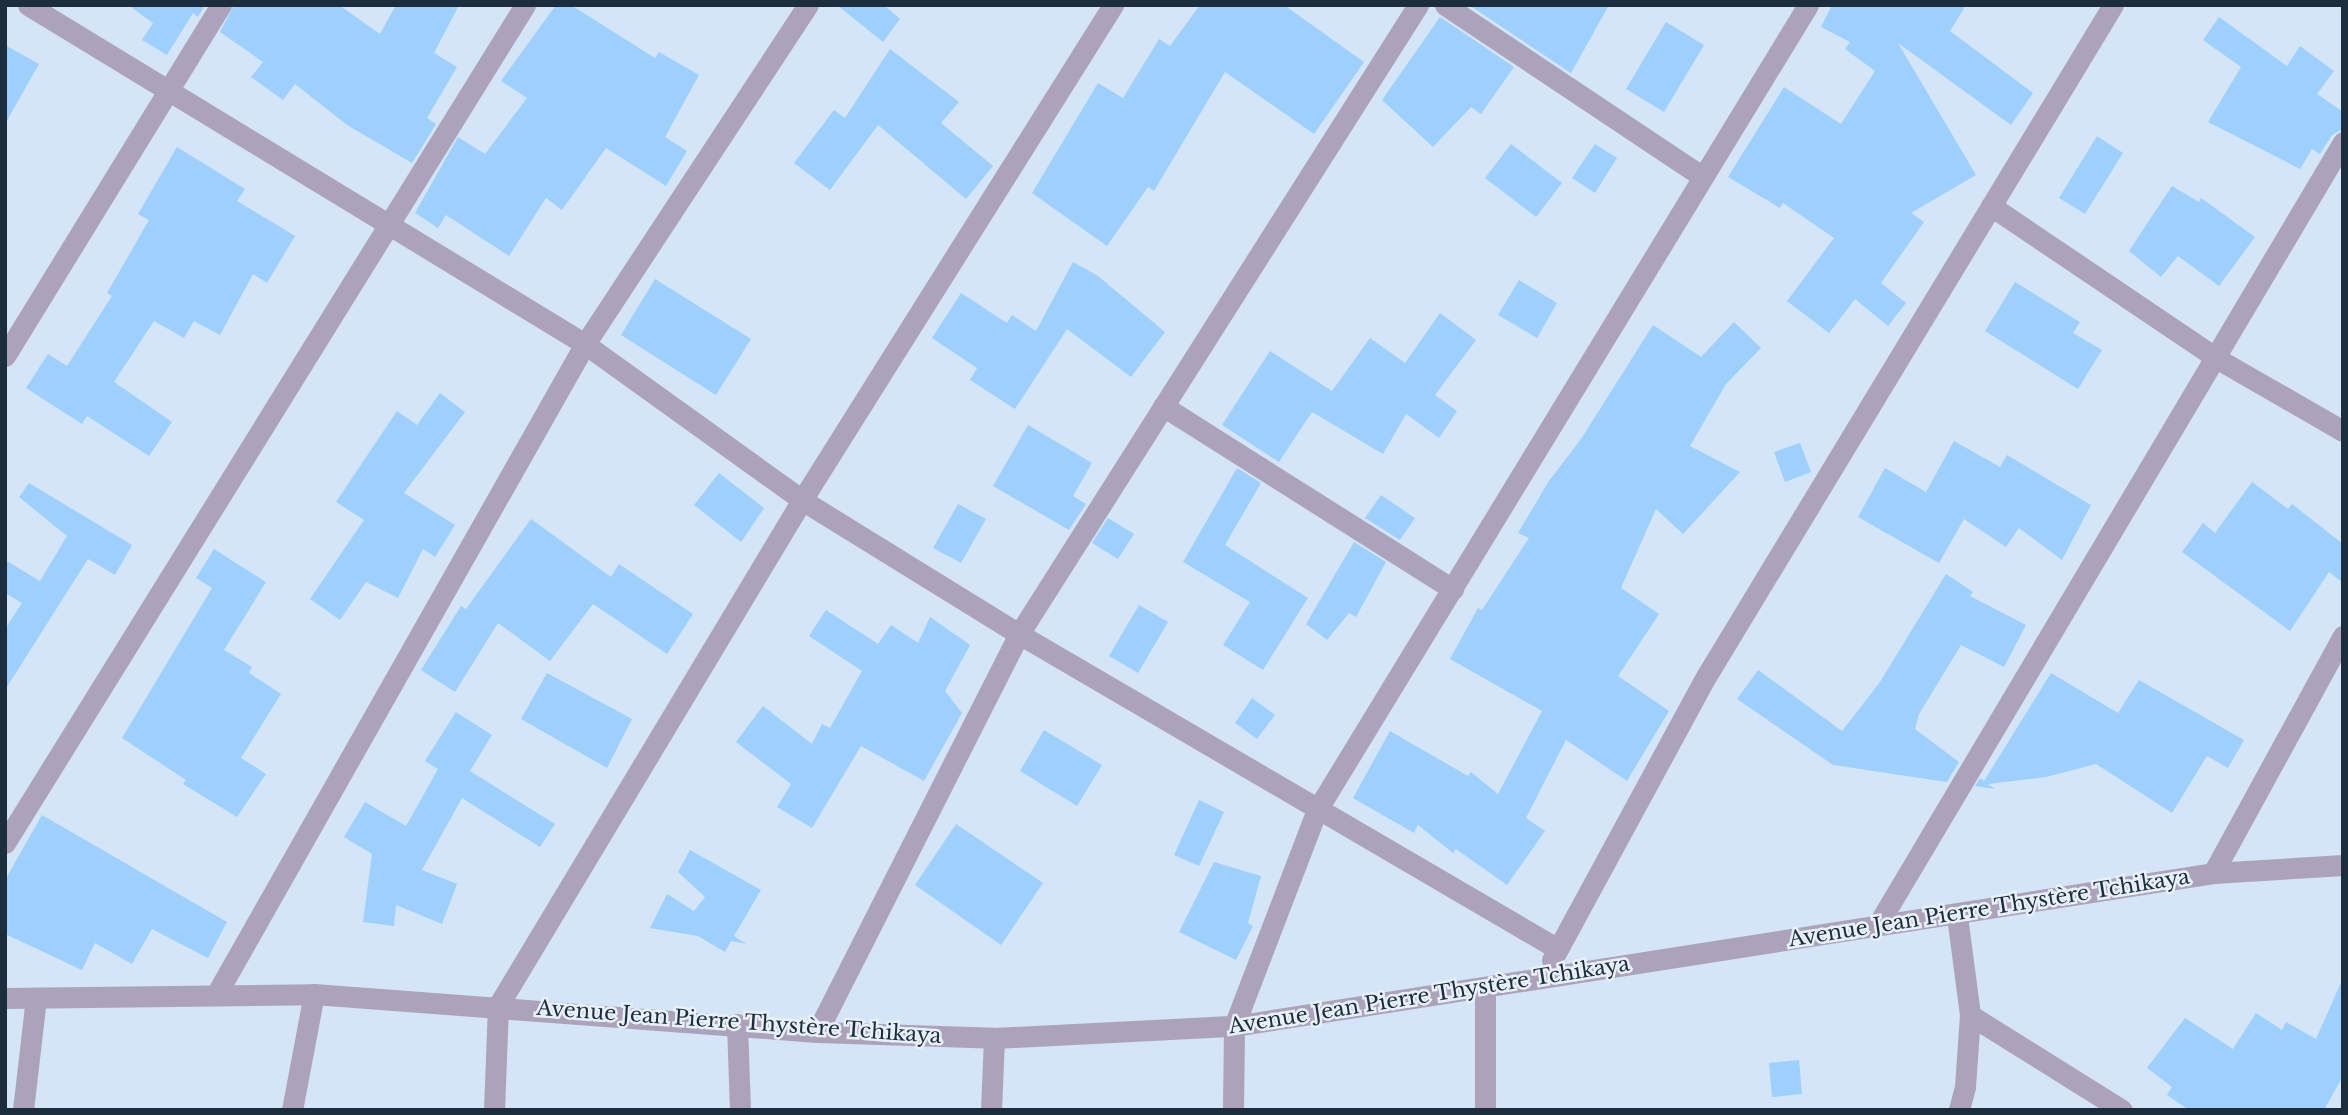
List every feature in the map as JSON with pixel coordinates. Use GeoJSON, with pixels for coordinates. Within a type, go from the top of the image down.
{"type":"FeatureCollection","features":[{"type":"Feature","properties":{"kind":"street"},"geometry":{"type":"LineString","coordinates":[[28,5],[585,344],[802,499],[1019,634],[1558,949]]}},
{"type":"Feature","properties":{"kind":"street"},"geometry":{"type":"LineString","coordinates":[[5,356],[221,5]]}},
{"type":"Feature","properties":{"kind":"street"},"geometry":{"type":"LineString","coordinates":[[5,843],[526,5]]}},
{"type":"Feature","properties":{"kind":"street"},"geometry":{"type":"LineString","coordinates":[[217,993],[585,344],[808,5]]}},
{"type":"Feature","properties":{"kind":"street"},"geometry":{"type":"LineString","coordinates":[[494,1110],[498,1006],[802,499],[1113,5]]}},
{"type":"Feature","properties":{"kind":"street"},"geometry":{"type":"LineString","coordinates":[[817,1032],[1019,634],[1419,5]]}},
{"type":"Feature","properties":{"kind":"street"},"geometry":{"type":"LineString","coordinates":[[1445,5],[1703,177]]}},
{"type":"Feature","properties":{"kind":"street"},"geometry":{"type":"LineString","coordinates":[[1233,1110],[1234,1026],[1248,980],[1317,810],[1808,5]]}},
{"type":"Feature","properties":{"kind":"street"},"geometry":{"type":"LineString","coordinates":[[1544,978],[1707,675],[2113,5]]}},
{"type":"Feature","properties":{"kind":"street"},"geometry":{"type":"LineString","coordinates":[[1877,926],[2343,142]]}},
{"type":"Feature","properties":{"kind":"street"},"geometry":{"type":"LineString","coordinates":[[1991,206],[2216,358],[2343,431]]}},
{"type":"Feature","properties":{"kind":"street"},"geometry":{"type":"LineString","coordinates":[[1163,406],[1453,589]]}},
{"type":"Feature","properties":{"kind":"street"},"geometry":{"type":"LineString","coordinates":[[2213,873],[2343,636]]}},
{"type":"Feature","properties":{"kind":"street","name":"Avenue Jean Pierre Thystère Tchikaya"},"geometry":{"type":"LineString","coordinates":[[5,998],[217,993],[314,994],[817,1032],[994,1038],[1234,1026],[1877,926],[1957,916],[2213,873],[2343,865]]}},
{"type":"Feature","properties":{"kind":"street"},"geometry":{"type":"LineString","coordinates":[[1957,916],[1969,1014],[1965,1087],[1959,1110]]}},
{"type":"Feature","properties":{"kind":"street"},"geometry":{"type":"LineString","coordinates":[[1485,988],[1485,1110]]}},
{"type":"Feature","properties":{"kind":"street"},"geometry":{"type":"LineString","coordinates":[[292,1110],[314,994]]}},
{"type":"Feature","properties":{"kind":"street"},"geometry":{"type":"LineString","coordinates":[[23,1110],[36,998]]}},
{"type":"Feature","properties":{"kind":"street"},"geometry":{"type":"LineString","coordinates":[[1969,1014],[2122,1110]]}},
{"type":"Feature","properties":{"kind":"street"},"geometry":{"type":"LineString","coordinates":[[737,1024],[740,1110]]}},
{"type":"Feature","properties":{"kind":"street"},"geometry":{"type":"LineString","coordinates":[[991,1110],[994,1038]]}},
{"type":"Feature","properties":{"kind":"building"},"geometry":{"type":"Polygon","coordinates":[[[128,5],[205,5],[198,17],[193,13],[167,55],[142,40],[153,23],[128,5]]]}},
{"type":"Feature","properties":{"kind":"building"},"geometry":{"type":"Polygon","coordinates":[[[234,5],[339,5],[380,34],[396,5],[459,5],[434,53],[457,67],[427,118],[436,124],[412,163],[347,125],[295,84],[283,100],[251,77],[263,62],[220,32],[234,5]]]}},
{"type":"Feature","properties":{"kind":"building"},"geometry":{"type":"Polygon","coordinates":[[[556,5],[571,5],[655,58],[659,52],[699,75],[665,137],[687,151],[666,186],[606,148],[562,210],[546,198],[509,256],[446,215],[438,228],[415,213],[458,137],[485,154],[527,98],[501,81],[556,5]]]}},
{"type":"Feature","properties":{"kind":"building"},"geometry":{"type":"Polygon","coordinates":[[[837,5],[884,5],[900,19],[883,42],[837,5]]]}},
{"type":"Feature","properties":{"kind":"building"},"geometry":{"type":"Polygon","coordinates":[[[1200,5],[1284,5],[1364,62],[1314,134],[1225,72],[1154,191],[1148,187],[1107,246],[1032,193],[1098,83],[1123,98],[1159,39],[1170,46],[1200,5]]]}},
{"type":"Feature","properties":{"kind":"building"},"geometry":{"type":"Polygon","coordinates":[[[1469,5],[1609,5],[1571,73],[1469,5]]]}},
{"type":"Feature","properties":{"kind":"building"},"geometry":{"type":"Polygon","coordinates":[[[1832,5],[1966,5],[1950,31],[2033,93],[2011,125],[1898,43],[1976,175],[1911,213],[1924,222],[1881,283],[1906,303],[1888,326],[1855,299],[1829,333],[1787,301],[1834,238],[1783,203],[1780,208],[1728,177],[1784,87],[1841,124],[1875,71],[1845,49],[1850,42],[1821,27],[1832,5]]]}},
{"type":"Feature","properties":{"kind":"building"},"geometry":{"type":"Polygon","coordinates":[[[1440,17],[1514,67],[1481,114],[1471,107],[1433,147],[1382,100],[1440,17]]]}},
{"type":"Feature","properties":{"kind":"building"},"geometry":{"type":"Polygon","coordinates":[[[2219,17],[2287,66],[2300,46],[2334,71],[2317,94],[2343,112],[2343,129],[2332,135],[2320,154],[2312,149],[2300,169],[2208,122],[2241,67],[2203,40],[2219,17]]]}},
{"type":"Feature","properties":{"kind":"building"},"geometry":{"type":"Polygon","coordinates":[[[1666,22],[1704,45],[1664,112],[1626,89],[1666,22]]]}},
{"type":"Feature","properties":{"kind":"building"},"geometry":{"type":"Polygon","coordinates":[[[5,45],[39,64],[5,124],[5,45]]]}},
{"type":"Feature","properties":{"kind":"building"},"geometry":{"type":"Polygon","coordinates":[[[890,49],[959,102],[941,123],[993,166],[966,199],[878,125],[830,190],[794,163],[834,110],[845,118],[890,49]]]}},
{"type":"Feature","properties":{"kind":"building"},"geometry":{"type":"Polygon","coordinates":[[[2097,136],[2123,153],[2085,214],[2059,198],[2097,136]]]}},
{"type":"Feature","properties":{"kind":"building"},"geometry":{"type":"Polygon","coordinates":[[[1511,144],[1562,183],[1536,217],[1485,178],[1511,144]]]}},
{"type":"Feature","properties":{"kind":"building"},"geometry":{"type":"Polygon","coordinates":[[[1595,144],[1617,158],[1595,193],[1572,178],[1595,144]]]}},
{"type":"Feature","properties":{"kind":"building"},"geometry":{"type":"Polygon","coordinates":[[[177,147],[245,189],[237,201],[295,236],[267,283],[253,274],[220,335],[194,321],[184,338],[154,321],[114,382],[172,422],[149,456],[87,416],[82,424],[26,388],[48,354],[67,366],[112,296],[107,293],[149,220],[138,214],[177,147]]]}},
{"type":"Feature","properties":{"kind":"building"},"geometry":{"type":"Polygon","coordinates":[[[2172,186],[2199,202],[2201,198],[2255,237],[2219,286],[2178,256],[2161,277],[2129,251],[2172,186]]]}},
{"type":"Feature","properties":{"kind":"building"},"geometry":{"type":"Polygon","coordinates":[[[1073,262],[1098,276],[1165,332],[1131,377],[1067,329],[1015,409],[970,380],[977,368],[932,338],[961,293],[1007,323],[1012,315],[1036,331],[1073,262]]]}},
{"type":"Feature","properties":{"kind":"building"},"geometry":{"type":"Polygon","coordinates":[[[655,279],[751,339],[716,395],[621,335],[655,279]]]}},
{"type":"Feature","properties":{"kind":"building"},"geometry":{"type":"Polygon","coordinates":[[[1519,280],[1557,303],[1537,338],[1498,315],[1519,280]]]}},
{"type":"Feature","properties":{"kind":"building"},"geometry":{"type":"Polygon","coordinates":[[[2015,282],[2080,322],[2073,333],[2102,350],[2078,389],[1985,331],[2015,282]]]}},
{"type":"Feature","properties":{"kind":"building"},"geometry":{"type":"Polygon","coordinates":[[[1440,313],[1476,340],[1435,395],[1457,411],[1439,438],[1406,414],[1383,454],[1312,412],[1279,462],[1222,425],[1270,351],[1332,391],[1370,338],[1405,363],[1440,313]]]}},
{"type":"Feature","properties":{"kind":"building"},"geometry":{"type":"Polygon","coordinates":[[[1734,322],[1761,348],[1726,384],[1690,446],[1740,472],[1683,534],[1656,509],[1621,588],[1659,614],[1618,676],[1669,711],[1627,781],[1566,740],[1526,818],[1545,831],[1507,885],[1456,849],[1453,853],[1418,825],[1414,833],[1353,798],[1390,731],[1468,776],[1471,772],[1498,794],[1542,711],[1450,659],[1478,608],[1482,610],[1529,538],[1518,533],[1549,481],[1581,439],[1653,325],[1701,357],[1734,322]]]}},
{"type":"Feature","properties":{"kind":"building"},"geometry":{"type":"Polygon","coordinates":[[[440,393],[465,412],[404,493],[455,525],[435,557],[423,549],[398,598],[366,582],[340,620],[310,599],[364,520],[336,502],[397,411],[417,425],[440,393]]]}},
{"type":"Feature","properties":{"kind":"building"},"geometry":{"type":"Polygon","coordinates":[[[1028,425],[1092,463],[1073,496],[1086,504],[1069,530],[993,486],[1028,425]]]}},
{"type":"Feature","properties":{"kind":"building"},"geometry":{"type":"Polygon","coordinates":[[[1954,441],[2000,467],[2007,455],[2091,505],[2062,560],[2019,528],[2006,547],[1964,519],[1939,563],[1858,517],[1885,468],[1926,492],[1954,441]]]}},
{"type":"Feature","properties":{"kind":"building"},"geometry":{"type":"Polygon","coordinates":[[[1800,443],[1811,472],[1785,482],[1774,452],[1800,443]]]}},
{"type":"Feature","properties":{"kind":"building"},"geometry":{"type":"Polygon","coordinates":[[[1237,468],[1261,483],[1225,545],[1308,598],[1263,670],[1223,645],[1250,602],[1183,562],[1237,468]]]}},
{"type":"Feature","properties":{"kind":"building"},"geometry":{"type":"Polygon","coordinates":[[[719,473],[764,508],[741,542],[694,505],[719,473]]]}},
{"type":"Feature","properties":{"kind":"building"},"geometry":{"type":"Polygon","coordinates":[[[2252,482],[2288,509],[2292,504],[2343,544],[2343,583],[2329,572],[2290,631],[2182,552],[2203,523],[2215,533],[2252,482]]]}},
{"type":"Feature","properties":{"kind":"building"},"geometry":{"type":"Polygon","coordinates":[[[29,483],[132,545],[115,575],[88,559],[5,690],[5,629],[22,603],[5,593],[5,560],[40,581],[67,536],[19,497],[29,483]]]}},
{"type":"Feature","properties":{"kind":"building"},"geometry":{"type":"Polygon","coordinates":[[[1381,495],[1415,518],[1400,540],[1365,518],[1381,495]]]}},
{"type":"Feature","properties":{"kind":"building"},"geometry":{"type":"Polygon","coordinates":[[[958,504],[986,519],[961,563],[933,548],[958,504]]]}},
{"type":"Feature","properties":{"kind":"building"},"geometry":{"type":"Polygon","coordinates":[[[1108,518],[1134,534],[1118,559],[1092,543],[1108,518]]]}},
{"type":"Feature","properties":{"kind":"building"},"geometry":{"type":"Polygon","coordinates":[[[531,519],[611,577],[619,564],[693,614],[667,654],[593,604],[550,661],[498,623],[455,692],[421,670],[461,606],[466,609],[531,519]]]}},
{"type":"Feature","properties":{"kind":"building"},"geometry":{"type":"Polygon","coordinates":[[[1354,542],[1386,562],[1356,617],[1349,613],[1327,640],[1306,624],[1354,542]]]}},
{"type":"Feature","properties":{"kind":"building"},"geometry":{"type":"Polygon","coordinates":[[[214,549],[266,582],[224,650],[252,667],[249,673],[281,694],[241,758],[266,774],[237,817],[183,784],[186,780],[122,738],[212,588],[196,578],[214,549]]]}},
{"type":"Feature","properties":{"kind":"building"},"geometry":{"type":"Polygon","coordinates":[[[1946,574],[1973,592],[1970,596],[2026,625],[2004,667],[1961,645],[1919,714],[1915,729],[1959,762],[1947,782],[1833,765],[1737,699],[1758,670],[1842,731],[1880,682],[1946,574]]]}},
{"type":"Feature","properties":{"kind":"building"},"geometry":{"type":"Polygon","coordinates":[[[1139,605],[1168,622],[1138,673],[1109,656],[1139,605]]]}},
{"type":"Feature","properties":{"kind":"building"},"geometry":{"type":"Polygon","coordinates":[[[826,610],[878,644],[891,625],[918,643],[930,617],[970,645],[945,691],[962,713],[924,781],[861,746],[812,828],[777,807],[791,784],[736,742],[763,706],[812,744],[822,724],[830,728],[862,671],[809,636],[826,610]]]}},
{"type":"Feature","properties":{"kind":"building"},"geometry":{"type":"Polygon","coordinates":[[[547,673],[632,719],[607,768],[521,719],[547,673]]]}},
{"type":"Feature","properties":{"kind":"building"},"geometry":{"type":"Polygon","coordinates":[[[2051,673],[2118,713],[2139,680],[2244,740],[2228,768],[2207,756],[2172,813],[2096,764],[2046,777],[1988,784],[1995,789],[1975,786],[1980,778],[1984,781],[2051,673]]]}},
{"type":"Feature","properties":{"kind":"building"},"geometry":{"type":"Polygon","coordinates":[[[1252,698],[1275,715],[1257,739],[1235,723],[1252,698]]]}},
{"type":"Feature","properties":{"kind":"building"},"geometry":{"type":"Polygon","coordinates":[[[456,712],[492,735],[470,771],[555,824],[540,847],[462,798],[422,870],[457,884],[442,924],[396,905],[394,926],[363,922],[372,854],[344,837],[365,802],[406,826],[438,769],[425,761],[456,712]]]}},
{"type":"Feature","properties":{"kind":"building"},"geometry":{"type":"Polygon","coordinates":[[[1044,730],[1102,765],[1077,806],[1020,771],[1044,730]]]}},
{"type":"Feature","properties":{"kind":"building"},"geometry":{"type":"Polygon","coordinates":[[[1199,800],[1224,812],[1199,866],[1174,855],[1199,800]]]}},
{"type":"Feature","properties":{"kind":"building"},"geometry":{"type":"Polygon","coordinates":[[[42,815],[227,922],[208,958],[152,929],[132,964],[95,943],[82,970],[5,934],[5,880],[42,815]]]}},
{"type":"Feature","properties":{"kind":"building"},"geometry":{"type":"Polygon","coordinates":[[[956,824],[1043,883],[1001,945],[915,885],[956,824]]]}},
{"type":"Feature","properties":{"kind":"building"},"geometry":{"type":"Polygon","coordinates":[[[690,850],[761,890],[734,936],[746,944],[731,941],[725,952],[698,936],[650,928],[667,894],[694,911],[705,897],[678,872],[690,850]]]}},
{"type":"Feature","properties":{"kind":"building"},"geometry":{"type":"Polygon","coordinates":[[[1214,862],[1261,876],[1248,923],[1253,926],[1236,960],[1179,932],[1214,862]]]}},
{"type":"Feature","properties":{"kind":"building"},"geometry":{"type":"Polygon","coordinates":[[[2343,978],[2343,1076],[2324,1110],[2189,1110],[2167,1095],[2172,1087],[2147,1068],[2185,1018],[2233,1049],[2256,1013],[2282,1030],[2286,1022],[2316,1039],[2343,978]]]}},
{"type":"Feature","properties":{"kind":"building"},"geometry":{"type":"Polygon","coordinates":[[[1799,1060],[1802,1094],[1772,1097],[1769,1063],[1799,1060]]]}}]}
